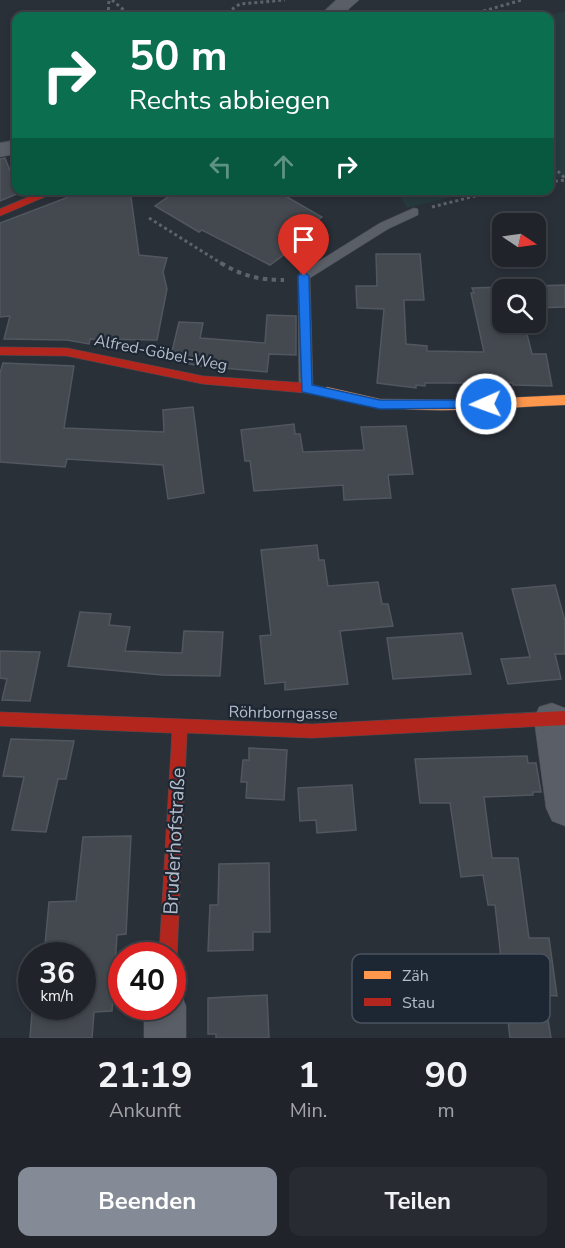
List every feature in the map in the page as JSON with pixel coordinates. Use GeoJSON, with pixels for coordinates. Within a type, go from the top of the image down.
{"type":"FeatureCollection","features":[{"type":"Feature","properties":{"kind":"street"},"geometry":{"type":"LineString","coordinates":[[334,12],[350,0]]}},
{"type":"Feature","properties":{"kind":"street"},"geometry":{"type":"LineString","coordinates":[[0,213],[44,195]]}},
{"type":"Feature","properties":{"kind":"street","name":"Alfred-Göbel-Weg"},"geometry":{"type":"LineString","coordinates":[[0,351],[67,352],[203,380],[306,388],[380,404],[459,405],[565,400]]}},
{"type":"Feature","properties":{"kind":"street","name":"Röhrborngasse"},"geometry":{"type":"LineString","coordinates":[[0,719],[312,731],[559,719]]}},
{"type":"Feature","properties":{"kind":"street"},"geometry":{"type":"LineString","coordinates":[[559,719],[565,808]]}},
{"type":"Feature","properties":{"kind":"street","name":"Bruderhofstraße"},"geometry":{"type":"LineString","coordinates":[[169,942],[180,727]]}},
{"type":"Feature","properties":{"kind":"street"},"geometry":{"type":"LineString","coordinates":[[165,1020],[165,1038]]}},
{"type":"Feature","properties":{"kind":"lane"},"geometry":{"type":"LineString","coordinates":[[306,388],[304,276],[384,226],[414,212]]}},
{"type":"Feature","properties":{"kind":"path"},"geometry":{"type":"LineString","coordinates":[[110,0],[126,12]]}},
{"type":"Feature","properties":{"kind":"path"},"geometry":{"type":"LineString","coordinates":[[227,12],[240,2],[285,0]]}},
{"type":"Feature","properties":{"kind":"path"},"geometry":{"type":"LineString","coordinates":[[480,12],[522,0]]}},
{"type":"Feature","properties":{"kind":"path"},"geometry":{"type":"LineString","coordinates":[[554,168],[565,179]]}},
{"type":"Feature","properties":{"kind":"path"},"geometry":{"type":"LineString","coordinates":[[414,212],[480,195]]}},
{"type":"Feature","properties":{"kind":"path"},"geometry":{"type":"LineString","coordinates":[[149,218],[235,272],[272,281],[304,276]]}},
{"type":"Feature","properties":{"kind":"green space"},"geometry":{"type":"Polygon","coordinates":[[[565,12],[565,178],[554,177],[554,14],[565,12]]]}},
{"type":"Feature","properties":{"kind":"green space"},"geometry":{"type":"Polygon","coordinates":[[[399,195],[459,195],[407,208],[399,195]]]}},
{"type":"Feature","properties":{"kind":"building"},"geometry":{"type":"Polygon","coordinates":[[[5,158],[12,176],[12,195],[14,195],[0,201],[0,159],[5,158]]]}},
{"type":"Feature","properties":{"kind":"building"},"geometry":{"type":"Polygon","coordinates":[[[68,195],[131,195],[139,255],[167,258],[163,272],[167,289],[157,340],[90,339],[89,344],[67,340],[4,339],[10,316],[0,317],[0,223],[66,198],[68,195]]]}},
{"type":"Feature","properties":{"kind":"building"},"geometry":{"type":"Polygon","coordinates":[[[171,195],[284,195],[322,217],[293,238],[301,242],[270,265],[202,230],[199,232],[155,206],[171,195]]]}},
{"type":"Feature","properties":{"kind":"building"},"geometry":{"type":"Polygon","coordinates":[[[376,254],[420,254],[424,300],[404,300],[406,344],[427,346],[427,351],[484,352],[471,293],[474,293],[472,288],[492,287],[492,333],[527,333],[532,354],[546,354],[552,386],[513,385],[513,383],[425,383],[425,386],[416,385],[416,388],[377,383],[384,309],[357,308],[356,286],[377,286],[376,254]]]}},
{"type":"Feature","properties":{"kind":"building"},"geometry":{"type":"Polygon","coordinates":[[[565,285],[565,307],[546,308],[546,286],[565,285]]]}},
{"type":"Feature","properties":{"kind":"building"},"geometry":{"type":"Polygon","coordinates":[[[267,315],[296,316],[296,355],[269,354],[267,372],[200,366],[170,360],[179,322],[203,323],[200,338],[265,343],[267,315]]]}},
{"type":"Feature","properties":{"kind":"building"},"geometry":{"type":"Polygon","coordinates":[[[3,363],[74,366],[64,428],[164,432],[163,410],[193,407],[204,493],[168,499],[163,465],[67,459],[65,467],[0,462],[0,373],[3,363]]]}},
{"type":"Feature","properties":{"kind":"building"},"geometry":{"type":"Polygon","coordinates":[[[294,424],[295,434],[300,434],[303,452],[364,450],[361,427],[406,426],[413,474],[388,475],[391,498],[344,500],[343,485],[254,491],[250,461],[245,461],[241,430],[294,424]]]}},
{"type":"Feature","properties":{"kind":"building"},"geometry":{"type":"Polygon","coordinates":[[[317,545],[319,560],[324,560],[328,586],[378,582],[382,604],[388,604],[393,626],[340,631],[348,684],[285,690],[285,682],[265,684],[260,636],[271,635],[261,550],[317,545]]]}},
{"type":"Feature","properties":{"kind":"building"},"geometry":{"type":"Polygon","coordinates":[[[555,585],[565,621],[565,654],[555,654],[561,679],[508,684],[501,659],[530,657],[512,589],[555,585]]]}},
{"type":"Feature","properties":{"kind":"building"},"geometry":{"type":"Polygon","coordinates":[[[80,612],[111,614],[109,625],[130,627],[125,651],[182,653],[184,631],[223,632],[220,676],[162,675],[68,666],[80,612]]]}},
{"type":"Feature","properties":{"kind":"building"},"geometry":{"type":"Polygon","coordinates":[[[462,633],[471,674],[393,679],[387,638],[462,633]]]}},
{"type":"Feature","properties":{"kind":"building"},"geometry":{"type":"Polygon","coordinates":[[[0,651],[40,652],[30,701],[2,700],[7,679],[0,678],[0,651]]]}},
{"type":"Feature","properties":{"kind":"building"},"geometry":{"type":"Polygon","coordinates":[[[11,739],[74,741],[66,779],[58,779],[46,832],[12,830],[24,777],[3,776],[11,739]]]}},
{"type":"Feature","properties":{"kind":"building"},"geometry":{"type":"Polygon","coordinates":[[[249,748],[287,750],[284,800],[246,798],[247,782],[241,782],[243,760],[249,760],[249,748]]]}},
{"type":"Feature","properties":{"kind":"building"},"geometry":{"type":"Polygon","coordinates":[[[527,756],[528,763],[536,763],[541,792],[533,792],[533,795],[484,797],[492,858],[518,858],[529,938],[549,938],[557,996],[550,995],[550,954],[501,954],[495,905],[488,905],[483,875],[461,877],[450,803],[420,803],[415,759],[527,756]]]}},
{"type":"Feature","properties":{"kind":"building"},"geometry":{"type":"Polygon","coordinates":[[[352,785],[356,830],[317,833],[316,820],[300,821],[298,788],[352,785]]]}},
{"type":"Feature","properties":{"kind":"building"},"geometry":{"type":"Polygon","coordinates":[[[131,836],[126,934],[117,935],[117,942],[108,942],[108,1011],[96,1012],[96,942],[45,942],[49,902],[76,901],[83,837],[131,836]]]}},
{"type":"Feature","properties":{"kind":"building"},"geometry":{"type":"Polygon","coordinates":[[[269,863],[270,932],[253,932],[253,950],[208,951],[210,905],[218,905],[219,864],[269,863]]]}},
{"type":"Feature","properties":{"kind":"building"},"geometry":{"type":"Polygon","coordinates":[[[267,995],[269,1038],[216,1038],[216,1034],[208,1034],[208,998],[267,995]]]}},
{"type":"Feature","properties":{"kind":"building"},"geometry":{"type":"Polygon","coordinates":[[[31,1020],[93,1020],[92,1038],[30,1038],[31,1020]]]}},
{"type":"Feature","properties":{"kind":"building"},"geometry":{"type":"Polygon","coordinates":[[[508,1023],[549,1023],[551,1038],[510,1038],[508,1023]]]}},
{"type":"Feature","properties":{"kind":"traffic: slow"},"geometry":{"type":"LineString","coordinates":[[327,392],[380,404],[459,405],[565,400]]}},
{"type":"Feature","properties":{"kind":"traffic: jam"},"geometry":{"type":"LineString","coordinates":[[0,213],[44,195]]}},
{"type":"Feature","properties":{"kind":"traffic: jam"},"geometry":{"type":"LineString","coordinates":[[0,351],[67,352],[203,380],[306,388],[327,392]]}},
{"type":"Feature","properties":{"kind":"traffic: jam"},"geometry":{"type":"LineString","coordinates":[[0,719],[312,731],[565,718]]}},
{"type":"Feature","properties":{"kind":"traffic: jam"},"geometry":{"type":"LineString","coordinates":[[169,942],[180,727]]}},
{"type":"Feature","properties":{"kind":"route"},"geometry":{"type":"LineString","coordinates":[[304,276],[306,388],[380,404],[440,406],[486,404]]}}]}
